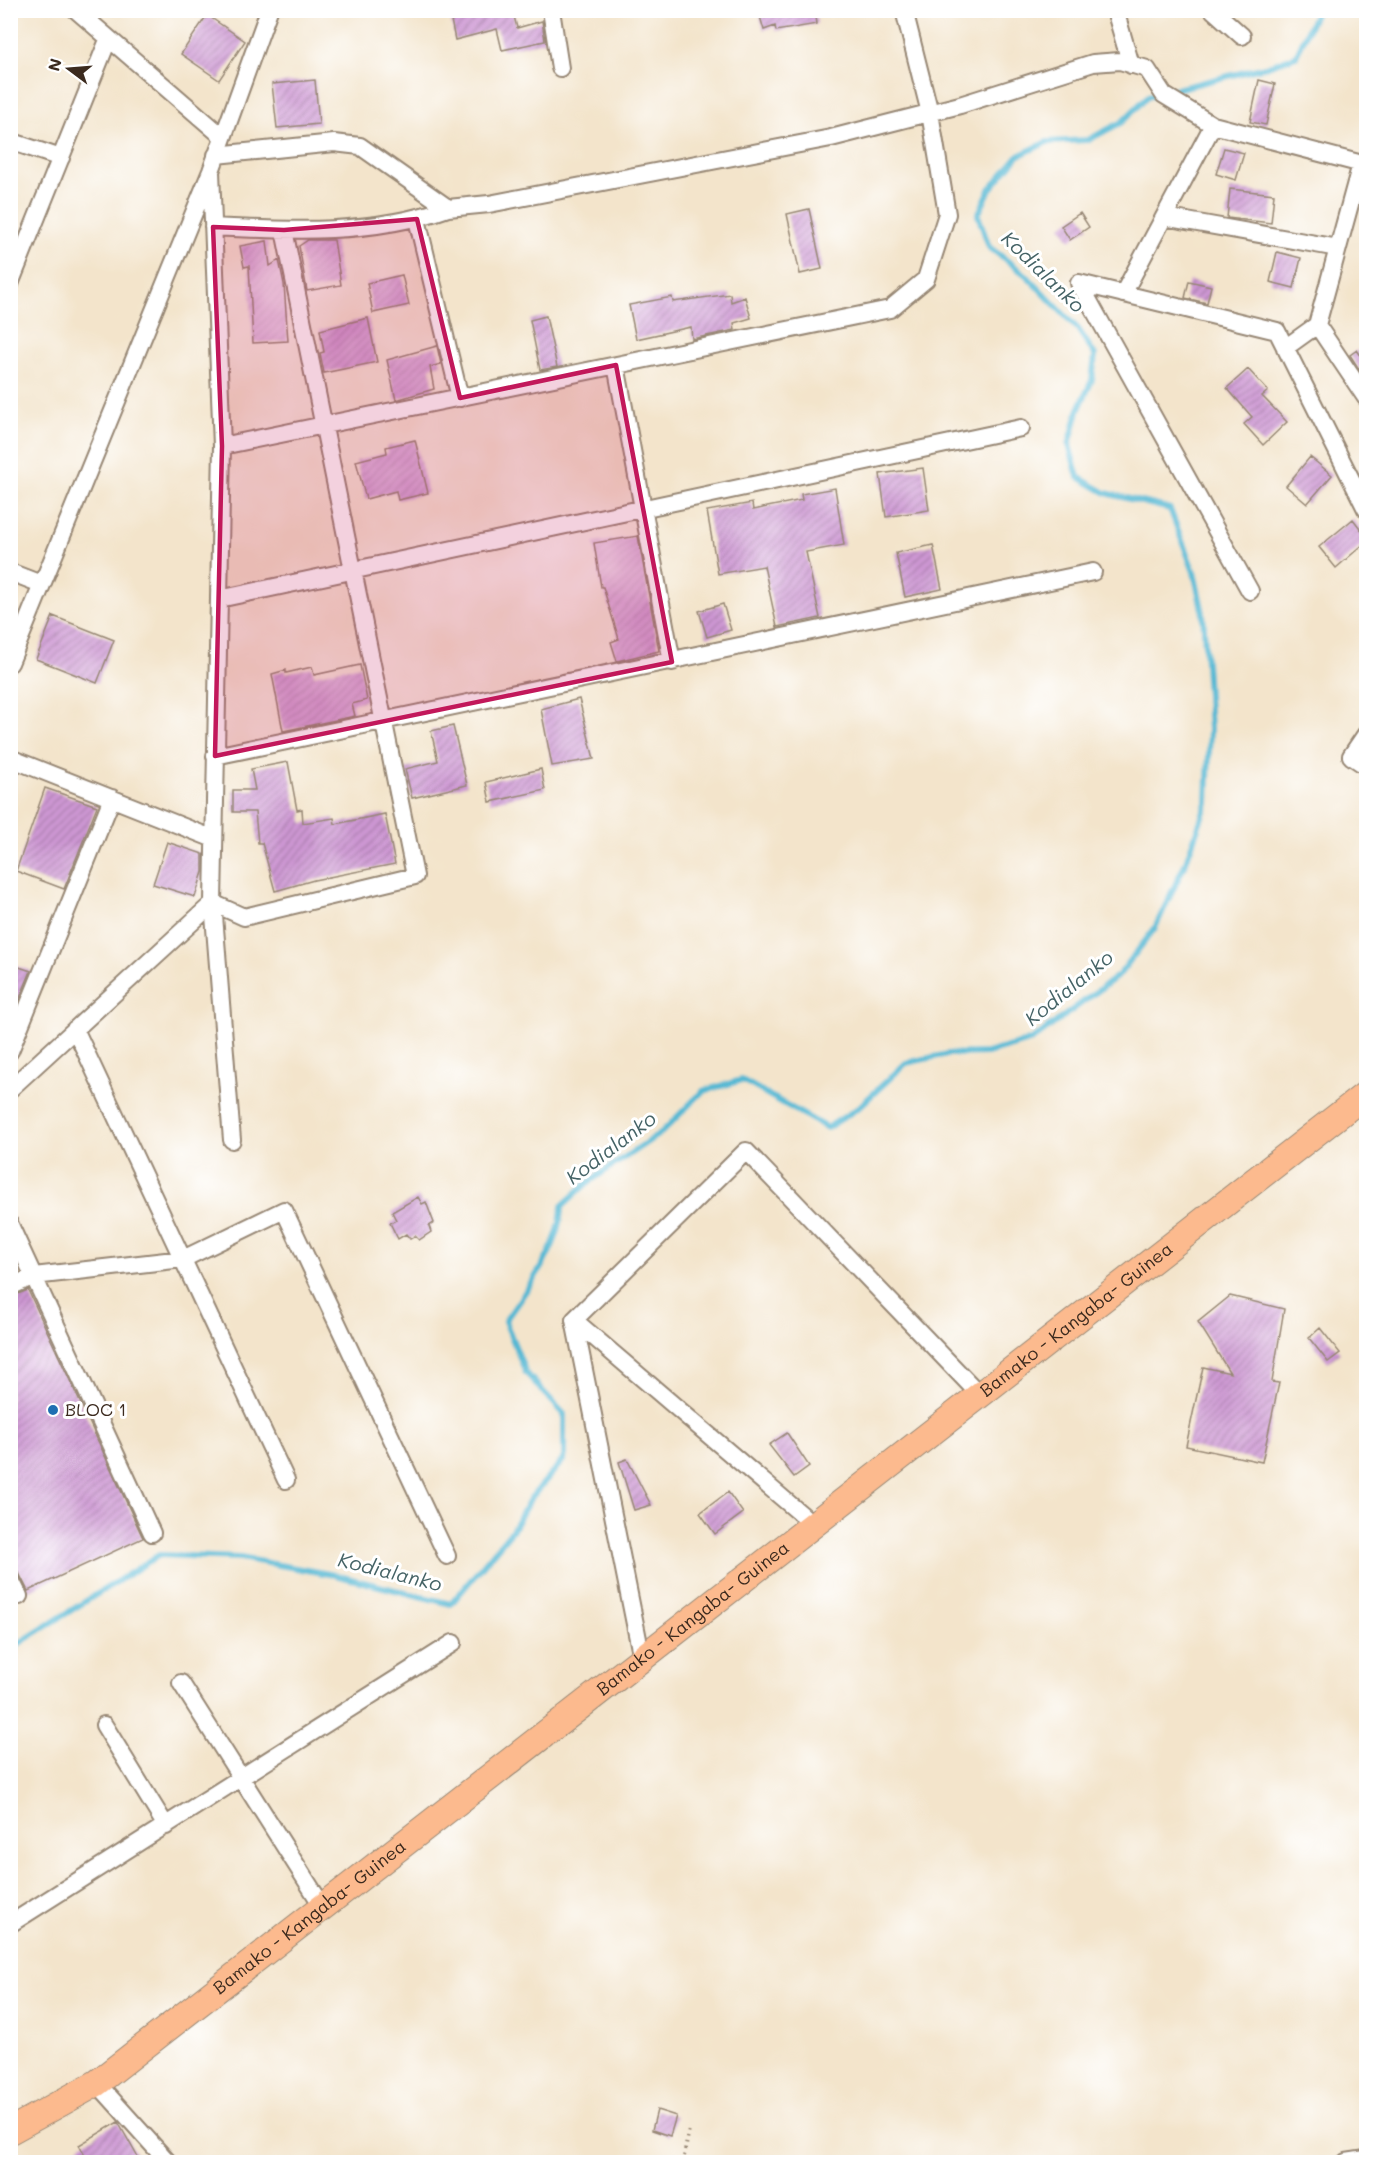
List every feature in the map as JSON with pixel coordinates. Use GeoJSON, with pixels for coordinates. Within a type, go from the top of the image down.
{"type":"FeatureCollection","features":[{"type":"Feature","properties":{"kind":"main road","name":"Bamako - Kangaba- Guinea"},"geometry":{"type":"LineString","coordinates":[[10,2131],[97,2083],[1366,1094]]}},
{"type":"Feature","properties":{"kind":"street"},"geometry":{"type":"LineString","coordinates":[[76,10],[223,137]]}},
{"type":"Feature","properties":{"kind":"street"},"geometry":{"type":"LineString","coordinates":[[10,663],[214,163],[269,10]]}},
{"type":"Feature","properties":{"kind":"street"},"geometry":{"type":"LineString","coordinates":[[551,10],[560,69]]}},
{"type":"Feature","properties":{"kind":"street"},"geometry":{"type":"LineString","coordinates":[[1115,10],[1131,65]]}},
{"type":"Feature","properties":{"kind":"street"},"geometry":{"type":"LineString","coordinates":[[1212,10],[1242,36]]}},
{"type":"Feature","properties":{"kind":"street"},"geometry":{"type":"LineString","coordinates":[[222,446],[890,309],[926,279],[947,214],[930,113],[903,12]]}},
{"type":"Feature","properties":{"kind":"street"},"geometry":{"type":"LineString","coordinates":[[10,284],[108,40]]}},
{"type":"Feature","properties":{"kind":"street"},"geometry":{"type":"LineString","coordinates":[[213,227],[284,230],[381,226],[417,219],[448,208],[489,204],[785,147],[930,113],[1093,63],[1120,62],[1147,69],[1160,89],[1213,125],[1364,165],[1317,326],[1285,348]]}},
{"type":"Feature","properties":{"kind":"street"},"geometry":{"type":"LineString","coordinates":[[1123,294],[1213,125]]}},
{"type":"Feature","properties":{"kind":"street"},"geometry":{"type":"LineString","coordinates":[[10,141],[61,158]]}},
{"type":"Feature","properties":{"kind":"street"},"geometry":{"type":"LineString","coordinates":[[214,163],[334,143],[360,146],[448,208]]}},
{"type":"Feature","properties":{"kind":"street"},"geometry":{"type":"LineString","coordinates":[[214,163],[213,227],[222,446],[213,903],[232,1140]]}},
{"type":"Feature","properties":{"kind":"street"},"geometry":{"type":"LineString","coordinates":[[1164,217],[1338,248]]}},
{"type":"Feature","properties":{"kind":"street"},"geometry":{"type":"LineString","coordinates":[[417,219],[460,398]]}},
{"type":"Feature","properties":{"kind":"street"},"geometry":{"type":"LineString","coordinates":[[213,903],[244,917],[415,876],[284,230]]}},
{"type":"Feature","properties":{"kind":"street"},"geometry":{"type":"LineString","coordinates":[[1250,591],[1079,284],[1277,331],[1366,509]]}},
{"type":"Feature","properties":{"kind":"street"},"geometry":{"type":"LineString","coordinates":[[1317,326],[1366,398]]}},
{"type":"Feature","properties":{"kind":"street"},"geometry":{"type":"LineString","coordinates":[[616,365],[672,662]]}},
{"type":"Feature","properties":{"kind":"street"},"geometry":{"type":"LineString","coordinates":[[219,599],[1021,428]]}},
{"type":"Feature","properties":{"kind":"street"},"geometry":{"type":"LineString","coordinates":[[10,572],[41,584]]}},
{"type":"Feature","properties":{"kind":"street"},"geometry":{"type":"LineString","coordinates":[[215,756],[384,723],[1093,572]]}},
{"type":"Feature","properties":{"kind":"street"},"geometry":{"type":"LineString","coordinates":[[1366,734],[1351,756],[1366,766]]}},
{"type":"Feature","properties":{"kind":"street"},"geometry":{"type":"LineString","coordinates":[[10,758],[214,839]]}},
{"type":"Feature","properties":{"kind":"street"},"geometry":{"type":"LineString","coordinates":[[10,1051],[112,798]]}},
{"type":"Feature","properties":{"kind":"street"},"geometry":{"type":"LineString","coordinates":[[10,1089],[17,1074],[75,1029],[213,903]]}},
{"type":"Feature","properties":{"kind":"street"},"geometry":{"type":"LineString","coordinates":[[75,1029],[286,1480]]}},
{"type":"Feature","properties":{"kind":"street"},"geometry":{"type":"LineString","coordinates":[[574,1320],[746,1151],[980,1395]]}},
{"type":"Feature","properties":{"kind":"street"},"geometry":{"type":"LineString","coordinates":[[10,1287],[34,1276],[183,1259],[284,1210],[447,1556]]}},
{"type":"Feature","properties":{"kind":"street"},"geometry":{"type":"LineString","coordinates":[[10,1226],[152,1533]]}},
{"type":"Feature","properties":{"kind":"street"},"geometry":{"type":"LineString","coordinates":[[574,1320],[814,1525]]}},
{"type":"Feature","properties":{"kind":"street"},"geometry":{"type":"LineString","coordinates":[[574,1320],[642,1659]]}},
{"type":"Feature","properties":{"kind":"street"},"geometry":{"type":"LineString","coordinates":[[10,1578],[19,1596]]}},
{"type":"Feature","properties":{"kind":"street"},"geometry":{"type":"LineString","coordinates":[[10,1924],[453,1643]]}},
{"type":"Feature","properties":{"kind":"street"},"geometry":{"type":"LineString","coordinates":[[181,1683],[323,1907]]}},
{"type":"Feature","properties":{"kind":"street"},"geometry":{"type":"LineString","coordinates":[[104,1725],[166,1826]]}},
{"type":"Feature","properties":{"kind":"street"},"geometry":{"type":"LineString","coordinates":[[97,2083],[168,2163]]}},
{"type":"Feature","properties":{"kind":"street"},"geometry":{"type":"LineString","coordinates":[[1346,2163],[1366,2159]]}},
{"type":"Feature","properties":{"kind":"path"},"geometry":{"type":"LineString","coordinates":[[683,2163],[689,2129]]}},
{"type":"Feature","properties":{"kind":"highlighted area"},"geometry":{"type":"Polygon","coordinates":[[[417,219],[460,398],[616,365],[672,662],[215,756],[222,446],[213,227],[284,230],[417,219]]]}},
{"type":"Feature","properties":{"kind":"building"},"geometry":{"type":"Polygon","coordinates":[[[449,10],[493,10],[495,16],[513,12],[517,28],[542,21],[545,41],[502,50],[497,29],[455,40],[449,10]]]}},
{"type":"Feature","properties":{"kind":"building"},"geometry":{"type":"Polygon","coordinates":[[[758,10],[815,10],[817,24],[776,31],[775,26],[764,30],[758,10]]]}},
{"type":"Feature","properties":{"kind":"building"},"geometry":{"type":"Polygon","coordinates":[[[207,15],[245,41],[219,80],[181,54],[207,15]]]}},
{"type":"Feature","properties":{"kind":"building"},"geometry":{"type":"Polygon","coordinates":[[[315,80],[319,124],[277,128],[272,84],[315,80]]]}},
{"type":"Feature","properties":{"kind":"building"},"geometry":{"type":"Polygon","coordinates":[[[1259,80],[1275,84],[1266,125],[1250,122],[1259,80]]]}},
{"type":"Feature","properties":{"kind":"building"},"geometry":{"type":"Polygon","coordinates":[[[1224,148],[1244,153],[1236,180],[1216,174],[1224,148]]]}},
{"type":"Feature","properties":{"kind":"building"},"geometry":{"type":"Polygon","coordinates":[[[1230,189],[1274,194],[1271,223],[1227,218],[1230,189]]]}},
{"type":"Feature","properties":{"kind":"building"},"geometry":{"type":"Polygon","coordinates":[[[809,209],[822,269],[800,274],[787,214],[809,209]]]}},
{"type":"Feature","properties":{"kind":"building"},"geometry":{"type":"Polygon","coordinates":[[[1080,213],[1089,227],[1070,240],[1061,226],[1080,213]]]}},
{"type":"Feature","properties":{"kind":"building"},"geometry":{"type":"Polygon","coordinates":[[[308,240],[334,240],[341,285],[307,291],[299,246],[308,240]]]}},
{"type":"Feature","properties":{"kind":"building"},"geometry":{"type":"Polygon","coordinates":[[[267,241],[270,266],[279,260],[284,284],[288,341],[253,343],[249,266],[244,267],[240,246],[267,241]]]}},
{"type":"Feature","properties":{"kind":"building"},"geometry":{"type":"Polygon","coordinates":[[[1277,252],[1301,258],[1294,288],[1270,282],[1277,252]]]}},
{"type":"Feature","properties":{"kind":"building"},"geometry":{"type":"Polygon","coordinates":[[[402,275],[409,305],[373,313],[367,283],[402,275]]]}},
{"type":"Feature","properties":{"kind":"building"},"geometry":{"type":"Polygon","coordinates":[[[1189,281],[1211,286],[1207,303],[1185,298],[1189,281]]]}},
{"type":"Feature","properties":{"kind":"building"},"geometry":{"type":"Polygon","coordinates":[[[730,294],[731,302],[745,297],[751,318],[734,323],[735,330],[692,339],[691,327],[636,339],[629,305],[672,297],[673,302],[730,294]]]}},
{"type":"Feature","properties":{"kind":"building"},"geometry":{"type":"Polygon","coordinates":[[[546,316],[557,367],[540,370],[530,320],[546,316]]]}},
{"type":"Feature","properties":{"kind":"building"},"geometry":{"type":"Polygon","coordinates":[[[368,318],[377,362],[324,373],[320,353],[324,352],[320,330],[368,318]]]}},
{"type":"Feature","properties":{"kind":"building"},"geometry":{"type":"Polygon","coordinates":[[[437,346],[441,364],[430,367],[434,389],[396,400],[387,360],[437,346]]]}},
{"type":"Feature","properties":{"kind":"building"},"geometry":{"type":"Polygon","coordinates":[[[1357,350],[1366,363],[1366,380],[1350,355],[1357,350]]]}},
{"type":"Feature","properties":{"kind":"building"},"geometry":{"type":"Polygon","coordinates":[[[1248,369],[1268,391],[1262,396],[1287,422],[1263,445],[1244,424],[1252,417],[1227,388],[1248,369]]]}},
{"type":"Feature","properties":{"kind":"building"},"geometry":{"type":"Polygon","coordinates":[[[415,440],[428,493],[398,500],[396,491],[366,499],[356,461],[387,453],[386,447],[415,440]]]}},
{"type":"Feature","properties":{"kind":"building"},"geometry":{"type":"Polygon","coordinates":[[[1310,457],[1332,475],[1307,504],[1286,486],[1310,457]]]}},
{"type":"Feature","properties":{"kind":"building"},"geometry":{"type":"Polygon","coordinates":[[[923,468],[929,510],[886,517],[880,474],[923,468]]]}},
{"type":"Feature","properties":{"kind":"building"},"geometry":{"type":"Polygon","coordinates":[[[835,488],[844,545],[806,552],[820,618],[777,627],[764,566],[718,574],[707,511],[752,503],[753,510],[802,500],[801,494],[835,488]]]}},
{"type":"Feature","properties":{"kind":"building"},"geometry":{"type":"Polygon","coordinates":[[[1353,519],[1366,536],[1366,542],[1336,568],[1319,547],[1353,519]]]}},
{"type":"Feature","properties":{"kind":"building"},"geometry":{"type":"Polygon","coordinates":[[[638,536],[659,651],[617,661],[611,642],[619,639],[603,587],[601,587],[594,543],[638,536]]]}},
{"type":"Feature","properties":{"kind":"building"},"geometry":{"type":"Polygon","coordinates":[[[933,545],[942,589],[905,597],[896,553],[933,545]]]}},
{"type":"Feature","properties":{"kind":"building"},"geometry":{"type":"Polygon","coordinates":[[[723,604],[731,630],[707,637],[699,611],[723,604]]]}},
{"type":"Feature","properties":{"kind":"building"},"geometry":{"type":"Polygon","coordinates":[[[53,616],[114,640],[97,683],[36,659],[53,616]]]}},
{"type":"Feature","properties":{"kind":"building"},"geometry":{"type":"Polygon","coordinates":[[[360,665],[367,700],[352,704],[355,716],[283,731],[272,674],[312,667],[314,675],[360,665]]]}},
{"type":"Feature","properties":{"kind":"building"},"geometry":{"type":"Polygon","coordinates":[[[579,699],[594,759],[552,766],[541,709],[579,699]]]}},
{"type":"Feature","properties":{"kind":"building"},"geometry":{"type":"Polygon","coordinates":[[[453,726],[467,785],[412,798],[405,769],[438,761],[431,731],[453,726]]]}},
{"type":"Feature","properties":{"kind":"building"},"geometry":{"type":"Polygon","coordinates":[[[288,762],[297,810],[302,809],[303,823],[334,818],[335,824],[385,814],[395,864],[314,880],[275,891],[262,843],[258,843],[255,812],[233,812],[233,790],[255,790],[251,769],[288,762]]]}},
{"type":"Feature","properties":{"kind":"building"},"geometry":{"type":"Polygon","coordinates":[[[541,769],[545,790],[490,802],[486,782],[541,769]]]}},
{"type":"Feature","properties":{"kind":"building"},"geometry":{"type":"Polygon","coordinates":[[[45,788],[97,806],[64,889],[16,871],[45,788]]]}},
{"type":"Feature","properties":{"kind":"building"},"geometry":{"type":"Polygon","coordinates":[[[167,842],[203,854],[203,872],[195,897],[153,884],[167,842]]]}},
{"type":"Feature","properties":{"kind":"building"},"geometry":{"type":"Polygon","coordinates":[[[10,964],[31,971],[10,1022],[10,964]]]}},
{"type":"Feature","properties":{"kind":"building"},"geometry":{"type":"Polygon","coordinates":[[[418,1197],[422,1204],[426,1202],[434,1223],[429,1226],[431,1232],[419,1240],[415,1236],[410,1239],[406,1234],[398,1239],[390,1223],[396,1220],[392,1212],[418,1197]]]}},
{"type":"Feature","properties":{"kind":"building","name":"BLOC 1"},"geometry":{"type":"Polygon","coordinates":[[[28,1290],[143,1538],[28,1591],[19,1573],[10,1568],[10,1297],[28,1290]]]}},
{"type":"Feature","properties":{"kind":"building"},"geometry":{"type":"Polygon","coordinates":[[[1230,1296],[1284,1309],[1272,1382],[1279,1383],[1262,1462],[1186,1446],[1203,1367],[1230,1373],[1198,1322],[1230,1296]]]}},
{"type":"Feature","properties":{"kind":"building"},"geometry":{"type":"Polygon","coordinates":[[[1320,1328],[1340,1353],[1328,1362],[1309,1338],[1320,1328]]]}},
{"type":"Feature","properties":{"kind":"building"},"geometry":{"type":"Polygon","coordinates":[[[787,1433],[809,1466],[794,1477],[769,1445],[787,1433]]]}},
{"type":"Feature","properties":{"kind":"building"},"geometry":{"type":"Polygon","coordinates":[[[627,1459],[651,1505],[634,1510],[619,1462],[627,1459]]]}},
{"type":"Feature","properties":{"kind":"building"},"geometry":{"type":"Polygon","coordinates":[[[728,1492],[743,1513],[715,1534],[700,1513],[728,1492]]]}},
{"type":"Feature","properties":{"kind":"building"},"geometry":{"type":"Polygon","coordinates":[[[657,2110],[676,2116],[670,2136],[652,2130],[657,2110]]]}},
{"type":"Feature","properties":{"kind":"building"},"geometry":{"type":"Polygon","coordinates":[[[118,2122],[141,2163],[89,2163],[79,2145],[118,2122]]]}},
{"type":"Feature","properties":{"kind":"waterway","name":"Kodialanko"},"geometry":{"type":"LineString","coordinates":[[10,1649],[159,1555],[240,1558],[335,1575],[451,1604],[513,1529],[530,1499],[564,1459],[564,1414],[526,1373],[505,1321],[550,1252],[560,1222],[562,1206],[587,1183],[662,1132],[703,1091],[742,1080],[827,1128],[858,1108],[906,1063],[948,1054],[987,1053],[1032,1040],[1119,975],[1155,928],[1185,864],[1207,803],[1210,729],[1203,613],[1194,572],[1170,509],[1106,493],[1078,477],[1069,445],[1078,411],[1092,380],[1095,355],[1078,329],[1026,275],[989,247],[978,215],[990,189],[1018,156],[1047,142],[1088,140],[1122,122],[1148,96],[1265,67],[1296,56],[1317,10]]}},
{"type":"Feature","properties":{"kind":"place","name":"BLOC 1"},"geometry":{"type":"Point","coordinates":[53,1410]}}]}
